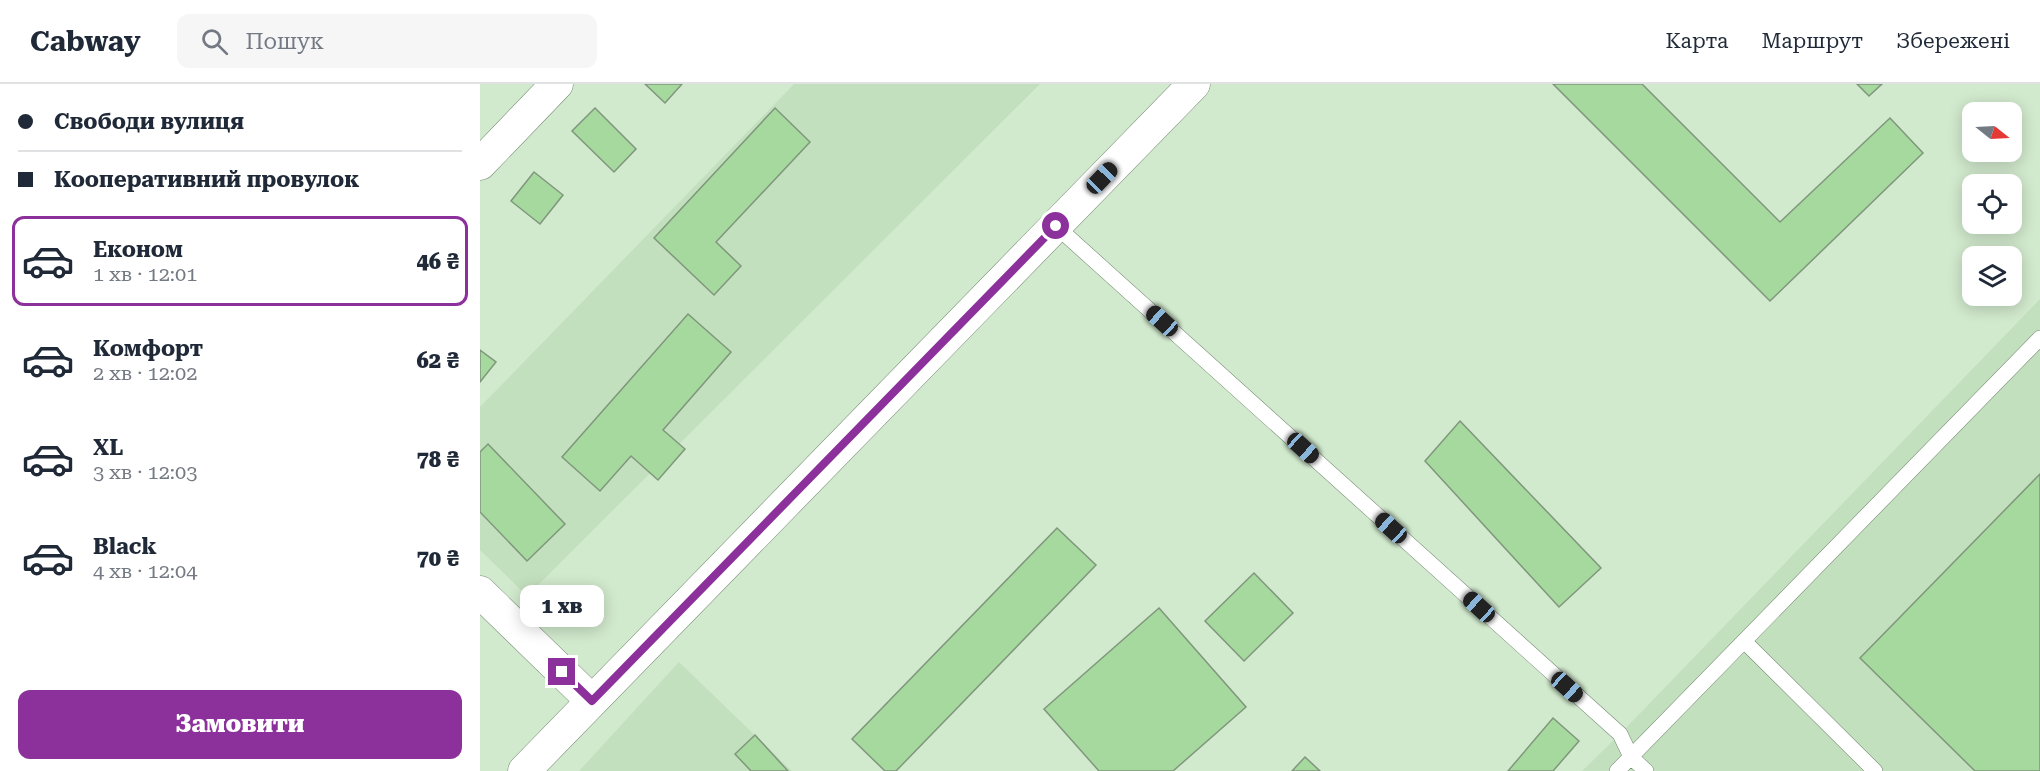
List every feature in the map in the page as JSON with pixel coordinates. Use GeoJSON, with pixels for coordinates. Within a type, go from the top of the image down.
{"type":"FeatureCollection","features":[{"type":"Feature","properties":{"kind":"street"},"geometry":{"type":"LineString","coordinates":[[480,164],[556,84]]}},
{"type":"Feature","properties":{"kind":"street"},"geometry":{"type":"LineString","coordinates":[[524,771],[1194,84]]}},
{"type":"Feature","properties":{"kind":"street"},"geometry":{"type":"LineString","coordinates":[[480,592],[592,701]]}},
{"type":"Feature","properties":{"kind":"lane"},"geometry":{"type":"LineString","coordinates":[[1056,226],[1620,734],[1631,757],[1646,771]]}},
{"type":"Feature","properties":{"kind":"lane"},"geometry":{"type":"LineString","coordinates":[[1617,771],[2040,338]]}},
{"type":"Feature","properties":{"kind":"lane"},"geometry":{"type":"LineString","coordinates":[[1744,641],[1875,771]]}},
{"type":"Feature","properties":{"kind":"shaded area"},"geometry":{"type":"Polygon","coordinates":[[[794,84],[1040,84],[527,596],[480,550],[480,407],[794,84]]]}},
{"type":"Feature","properties":{"kind":"shaded area"},"geometry":{"type":"Polygon","coordinates":[[[2040,299],[2040,771],[1582,771],[1620,734],[2040,299]]]}},
{"type":"Feature","properties":{"kind":"shaded area"},"geometry":{"type":"Polygon","coordinates":[[[679,662],[792,771],[579,771],[679,662]]]}},
{"type":"Feature","properties":{"kind":"building"},"geometry":{"type":"Polygon","coordinates":[[[645,84],[682,84],[665,103],[645,84]]]}},
{"type":"Feature","properties":{"kind":"building"},"geometry":{"type":"Polygon","coordinates":[[[1553,84],[1642,84],[1780,222],[1890,118],[1923,153],[1770,301],[1553,84]]]}},
{"type":"Feature","properties":{"kind":"building"},"geometry":{"type":"Polygon","coordinates":[[[1857,84],[1882,84],[1869,96],[1857,84]]]}},
{"type":"Feature","properties":{"kind":"building"},"geometry":{"type":"Polygon","coordinates":[[[595,108],[636,149],[614,172],[572,131],[595,108]]]}},
{"type":"Feature","properties":{"kind":"building"},"geometry":{"type":"Polygon","coordinates":[[[775,108],[810,142],[716,242],[741,266],[714,295],[654,238],[775,108]]]}},
{"type":"Feature","properties":{"kind":"building"},"geometry":{"type":"Polygon","coordinates":[[[534,172],[563,195],[540,224],[511,201],[534,172]]]}},
{"type":"Feature","properties":{"kind":"building"},"geometry":{"type":"Polygon","coordinates":[[[688,314],[731,352],[663,430],[685,449],[658,480],[631,456],[600,491],[562,457],[688,314]]]}},
{"type":"Feature","properties":{"kind":"building"},"geometry":{"type":"Polygon","coordinates":[[[480,350],[496,362],[480,382],[480,350]]]}},
{"type":"Feature","properties":{"kind":"building"},"geometry":{"type":"Polygon","coordinates":[[[1460,421],[1601,568],[1559,607],[1425,461],[1460,421]]]}},
{"type":"Feature","properties":{"kind":"building"},"geometry":{"type":"Polygon","coordinates":[[[488,444],[565,524],[527,561],[480,512],[480,452],[488,444]]]}},
{"type":"Feature","properties":{"kind":"building"},"geometry":{"type":"Polygon","coordinates":[[[2040,474],[2040,771],[1975,771],[1860,658],[2040,474]]]}},
{"type":"Feature","properties":{"kind":"building"},"geometry":{"type":"Polygon","coordinates":[[[1057,528],[1096,565],[896,771],[885,771],[852,739],[1057,528]]]}},
{"type":"Feature","properties":{"kind":"building"},"geometry":{"type":"Polygon","coordinates":[[[1254,573],[1293,613],[1244,661],[1205,621],[1254,573]]]}},
{"type":"Feature","properties":{"kind":"building"},"geometry":{"type":"Polygon","coordinates":[[[1159,608],[1246,707],[1173,771],[1099,771],[1044,709],[1159,608]]]}},
{"type":"Feature","properties":{"kind":"building"},"geometry":{"type":"Polygon","coordinates":[[[1553,718],[1579,741],[1553,771],[1508,771],[1553,718]]]}},
{"type":"Feature","properties":{"kind":"building"},"geometry":{"type":"Polygon","coordinates":[[[755,735],[788,771],[751,771],[735,754],[755,735]]]}},
{"type":"Feature","properties":{"kind":"building"},"geometry":{"type":"Polygon","coordinates":[[[1305,757],[1320,771],[1292,771],[1305,757]]]}},
{"type":"Feature","properties":{"kind":"route"},"geometry":{"type":"LineString","coordinates":[[562,672],[592,701],[1056,226]]}}]}
